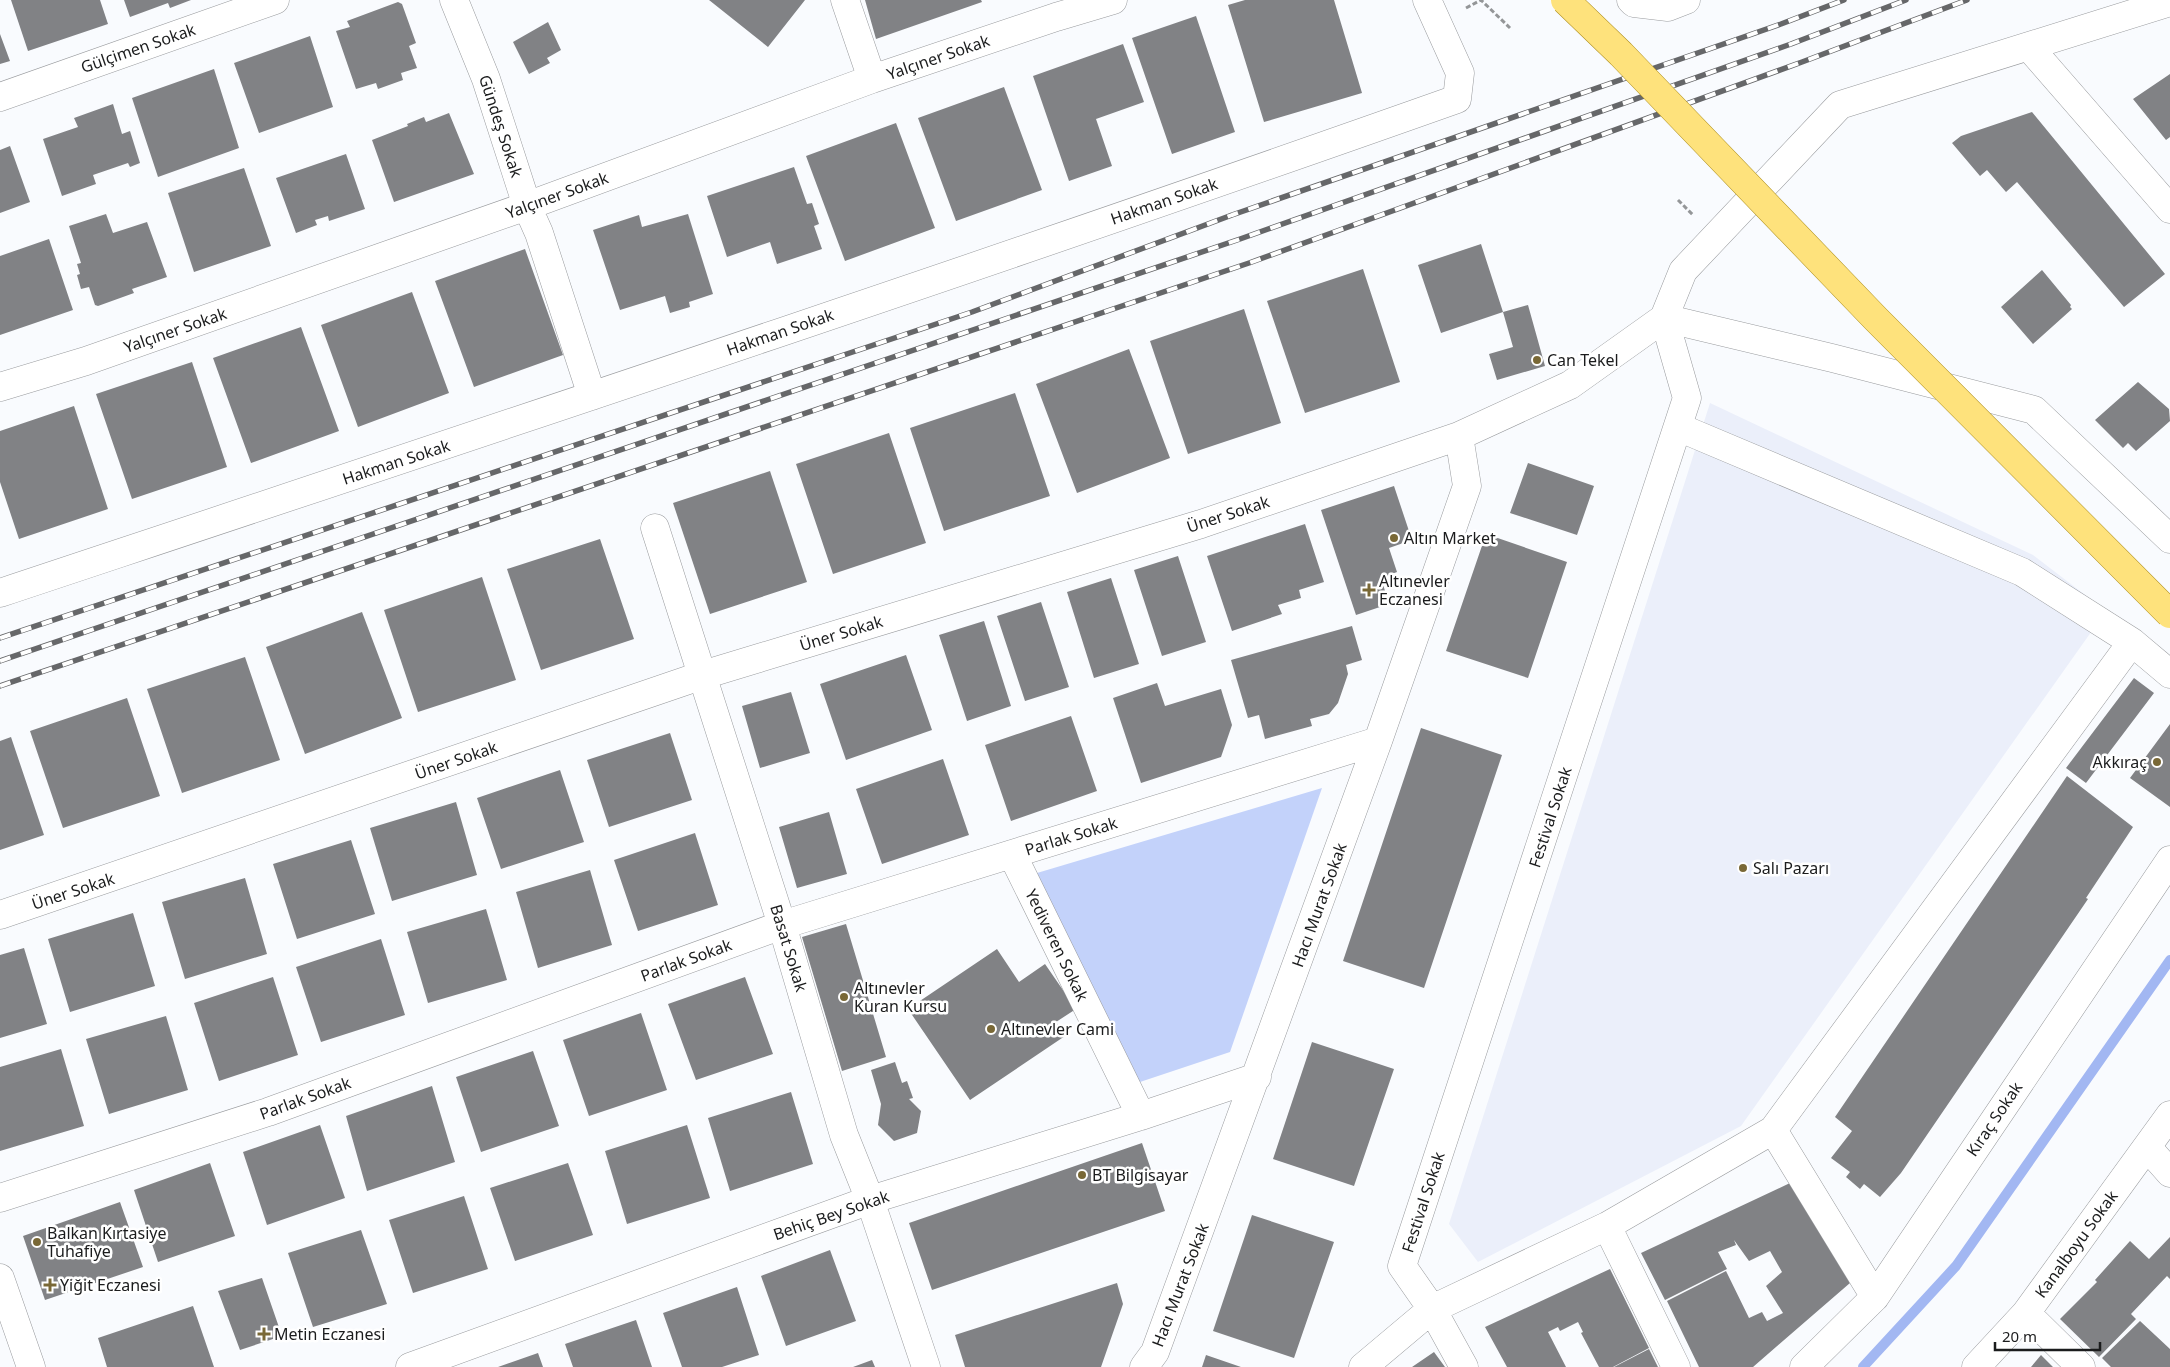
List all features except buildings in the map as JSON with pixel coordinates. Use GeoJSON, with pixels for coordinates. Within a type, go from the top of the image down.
{"type":"FeatureCollection","features":[{"type":"Feature","properties":{"kind":"main road"},"geometry":{"type":"LineString","coordinates":[[1565,0],[1621,54],[1883,326],[2170,614]]}},
{"type":"Feature","properties":{"kind":"street","name":"Gülçimen Sokak"},"geometry":{"type":"LineString","coordinates":[[0,97],[275,0]]}},
{"type":"Feature","properties":{"kind":"street","name":"Gündeş Sokak"},"geometry":{"type":"LineString","coordinates":[[454,0],[486,79],[592,396]]}},
{"type":"Feature","properties":{"kind":"street"},"geometry":{"type":"LineString","coordinates":[[845,0],[872,79]]}},
{"type":"Feature","properties":{"kind":"street","name":"Yalçıner Sokak"},"geometry":{"type":"LineString","coordinates":[[0,387],[86,361],[527,206],[872,79],[1052,8],[1113,0]]}},
{"type":"Feature","properties":{"kind":"street"},"geometry":{"type":"LineString","coordinates":[[1631,0],[1634,3],[1668,8],[1686,0]]}},
{"type":"Feature","properties":{"kind":"street"},"geometry":{"type":"LineString","coordinates":[[2170,2],[1840,105],[1683,271],[1664,318],[1832,358],[2034,410],[2170,539]]}},
{"type":"Feature","properties":{"kind":"street","name":"Hakman Sokak"},"geometry":{"type":"LineString","coordinates":[[0,593],[592,396],[1458,99],[1460,73],[1432,12]]}},
{"type":"Feature","properties":{"kind":"street"},"geometry":{"type":"LineString","coordinates":[[2029,47],[2170,209]]}},
{"type":"Feature","properties":{"kind":"street","name":"Festival Sokak"},"geometry":{"type":"LineString","coordinates":[[1432,1309],[1402,1266],[1687,398],[1664,318]]}},
{"type":"Feature","properties":{"kind":"street","name":"Üner Sokak"},"geometry":{"type":"LineString","coordinates":[[0,915],[703,675],[1201,524],[1460,436],[1570,385],[1664,318]]}},
{"type":"Feature","properties":{"kind":"street"},"geometry":{"type":"LineString","coordinates":[[1678,427],[2022,572],[2132,642],[2170,674]]}},
{"type":"Feature","properties":{"kind":"street","name":"Hacı Murat Sokak"},"geometry":{"type":"LineString","coordinates":[[1144,1367],[1155,1352],[1257,1077],[1378,742],[1467,486],[1460,436]]}},
{"type":"Feature","properties":{"kind":"street","name":"Basat Sokak"},"geometry":{"type":"LineString","coordinates":[[655,528],[782,925],[844,1135],[870,1200],[926,1367]]}},
{"type":"Feature","properties":{"kind":"street"},"geometry":{"type":"LineString","coordinates":[[1363,1367],[1432,1309],[1607,1226],[1773,1130],[2132,642]]}},
{"type":"Feature","properties":{"kind":"street","name":"Parlak Sokak"},"geometry":{"type":"LineString","coordinates":[[0,1198],[268,1112],[782,925],[1378,742]]}},
{"type":"Feature","properties":{"kind":"street","name":"Yediveren Sokak"},"geometry":{"type":"LineString","coordinates":[[1012,854],[1141,1116]]}},
{"type":"Feature","properties":{"kind":"street","name":"Kıraç Sokak"},"geometry":{"type":"LineString","coordinates":[[1804,1367],[1875,1297],[2170,860]]}},
{"type":"Feature","properties":{"kind":"street","name":"Behiç Bey Sokak"},"geometry":{"type":"LineString","coordinates":[[410,1367],[870,1200],[1141,1116],[1257,1077]]}},
{"type":"Feature","properties":{"kind":"street","name":"Kanalboyu Sokak"},"geometry":{"type":"LineString","coordinates":[[1976,1367],[2026,1313],[2170,1115]]}},
{"type":"Feature","properties":{"kind":"street"},"geometry":{"type":"LineString","coordinates":[[1773,1130],[1875,1297]]}},
{"type":"Feature","properties":{"kind":"street"},"geometry":{"type":"LineString","coordinates":[[2147,1147],[2170,1173]]}},
{"type":"Feature","properties":{"kind":"street"},"geometry":{"type":"LineString","coordinates":[[1607,1226],[1676,1367]]}},
{"type":"Feature","properties":{"kind":"street"},"geometry":{"type":"LineString","coordinates":[[1,1283],[31,1367]]}},
{"type":"Feature","properties":{"kind":"street"},"geometry":{"type":"LineString","coordinates":[[1432,1309],[1464,1367]]}},
{"type":"Feature","properties":{"kind":"street"},"geometry":{"type":"LineString","coordinates":[[2026,1313],[2081,1367]]}},
{"type":"Feature","properties":{"kind":"path"},"geometry":{"type":"LineString","coordinates":[[1432,12],[1481,0],[1510,28]]}},
{"type":"Feature","properties":{"kind":"shaded area","name":"Salı Pazarı"},"geometry":{"type":"Polygon","coordinates":[[[1710,403],[2033,555],[2106,611],[1741,1126],[1478,1262],[1449,1224],[1710,403]]]}},
{"type":"Feature","properties":{"kind":"shaded area"},"geometry":{"type":"Polygon","coordinates":[[[1322,788],[1230,1052],[1137,1083],[1037,873],[1322,788]]]}},
{"type":"Feature","properties":{"kind":"waterway"},"geometry":{"type":"LineString","coordinates":[[1863,1367],[1956,1266],[2170,960]]}},
{"type":"Feature","properties":{"kind":"railway"},"geometry":{"type":"LineString","coordinates":[[0,638],[972,312],[1232,215],[1781,24],[1844,0]]}},
{"type":"Feature","properties":{"kind":"railway"},"geometry":{"type":"LineString","coordinates":[[0,661],[1240,239],[1791,44],[1906,0]]}},
{"type":"Feature","properties":{"kind":"railway"},"geometry":{"type":"LineString","coordinates":[[0,686],[1249,263],[1967,0]]}},
{"type":"Feature","properties":{"kind":"place","name":"Can Tekel"},"geometry":{"type":"Point","coordinates":[1537,360]}},
{"type":"Feature","properties":{"kind":"place","name":"Altın Market"},"geometry":{"type":"Point","coordinates":[1394,538]}},
{"type":"Feature","properties":{"kind":"place","name":"Altınevler Eczanesi"},"geometry":{"type":"Point","coordinates":[1369,590]}},
{"type":"Feature","properties":{"kind":"place","name":"Akkıraç"},"geometry":{"type":"Point","coordinates":[2157,762]}},
{"type":"Feature","properties":{"kind":"place","name":"Salı Pazarı"},"geometry":{"type":"Point","coordinates":[1743,868]}},
{"type":"Feature","properties":{"kind":"place","name":"Altınevler Kuran Kursu"},"geometry":{"type":"Point","coordinates":[844,997]}},
{"type":"Feature","properties":{"kind":"place","name":"Altınevler Cami"},"geometry":{"type":"Point","coordinates":[991,1029]}},
{"type":"Feature","properties":{"kind":"place","name":"BT Bilgisayar"},"geometry":{"type":"Point","coordinates":[1082,1175]}},
{"type":"Feature","properties":{"kind":"place","name":"Balkan Kırtasiye Tuhafiye"},"geometry":{"type":"Point","coordinates":[37,1242]}},
{"type":"Feature","properties":{"kind":"place","name":"Yiğit Eczanesi"},"geometry":{"type":"Point","coordinates":[50,1285]}},
{"type":"Feature","properties":{"kind":"place","name":"Metin Eczanesi"},"geometry":{"type":"Point","coordinates":[264,1334]}}]}
